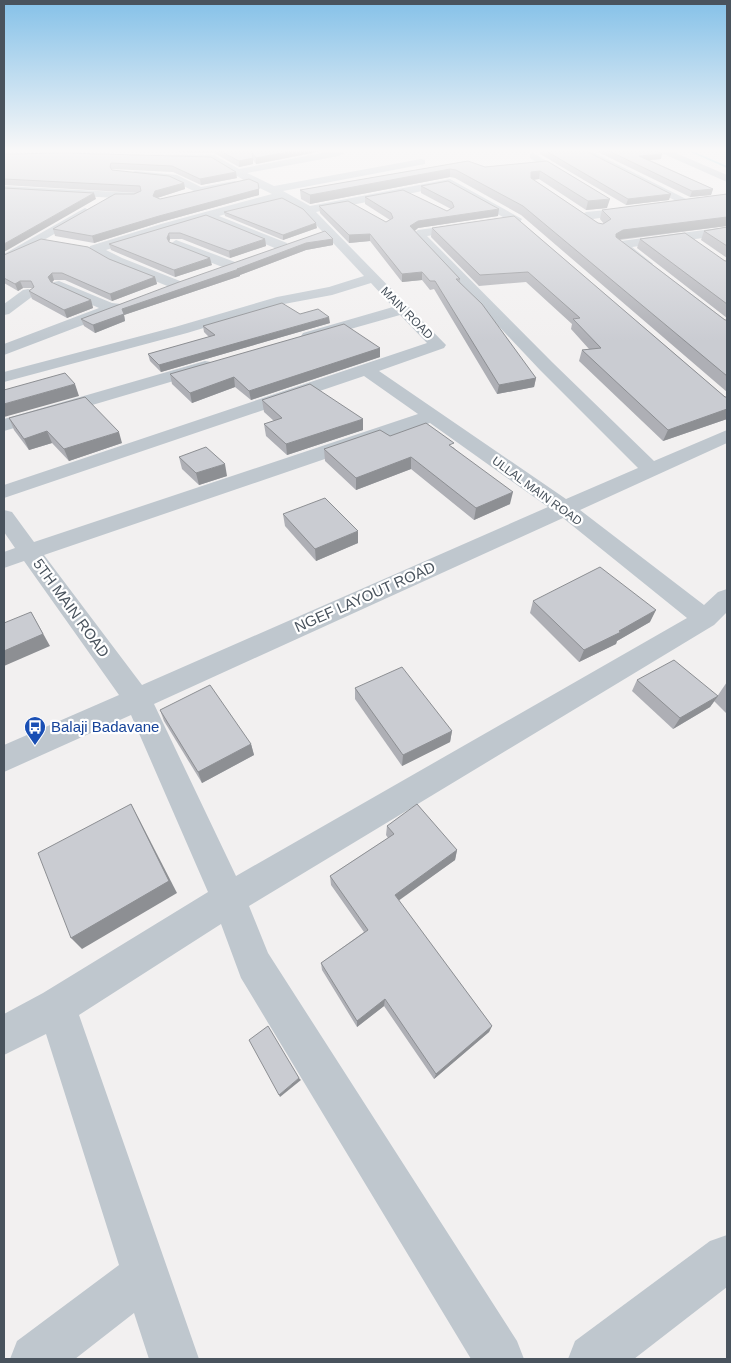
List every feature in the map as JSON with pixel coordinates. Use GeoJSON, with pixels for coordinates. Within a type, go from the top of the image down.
{"type":"FeatureCollection","features":[{"type":"Feature","properties":{"kind":"street"},"geometry":{"type":"LineString","coordinates":[[4,259],[81,215]]}},
{"type":"Feature","properties":{"kind":"street"},"geometry":{"type":"LineString","coordinates":[[157,291],[180,282],[117,261],[91,248],[207,215],[287,245],[265,252]]}},
{"type":"Feature","properties":{"kind":"street"},"geometry":{"type":"LineString","coordinates":[[310,236],[329,230],[313,215]]}},
{"type":"Feature","properties":{"kind":"street"},"geometry":{"type":"LineString","coordinates":[[507,215],[520,222],[492,223],[418,234],[546,366],[651,469]]}},
{"type":"Feature","properties":{"kind":"street"},"geometry":{"type":"LineString","coordinates":[[583,215],[600,228]]}},
{"type":"Feature","properties":{"kind":"street","name":"MAIN ROAD"},"geometry":{"type":"LineString","coordinates":[[329,230],[372,278],[438,345],[365,369]]}},
{"type":"Feature","properties":{"kind":"street"},"geometry":{"type":"LineString","coordinates":[[659,274],[618,242],[685,237],[727,231]]}},
{"type":"Feature","properties":{"kind":"street"},"geometry":{"type":"LineString","coordinates":[[685,237],[699,246]]}},
{"type":"Feature","properties":{"kind":"street"},"geometry":{"type":"LineString","coordinates":[[36,241],[60,243]]}},
{"type":"Feature","properties":{"kind":"street"},"geometry":{"type":"LineString","coordinates":[[176,244],[230,265]]}},
{"type":"Feature","properties":{"kind":"street"},"geometry":{"type":"LineString","coordinates":[[212,271],[247,259]]}},
{"type":"Feature","properties":{"kind":"street"},"geometry":{"type":"LineString","coordinates":[[4,377],[181,330],[282,300],[332,291],[372,278]]}},
{"type":"Feature","properties":{"kind":"street"},"geometry":{"type":"LineString","coordinates":[[59,285],[112,309]]}},
{"type":"Feature","properties":{"kind":"street"},"geometry":{"type":"LineString","coordinates":[[4,311],[28,293]]}},
{"type":"Feature","properties":{"kind":"street"},"geometry":{"type":"LineString","coordinates":[[4,350],[130,302]]}},
{"type":"Feature","properties":{"kind":"street"},"geometry":{"type":"LineString","coordinates":[[289,342],[404,309]]}},
{"type":"Feature","properties":{"kind":"street"},"geometry":{"type":"LineString","coordinates":[[4,425],[223,361]]}},
{"type":"Feature","properties":{"kind":"street"},"geometry":{"type":"LineString","coordinates":[[4,492],[365,369]]}},
{"type":"Feature","properties":{"kind":"street","name":"ULLAL MAIN ROAD"},"geometry":{"type":"LineString","coordinates":[[365,369],[564,508],[705,619]]}},
{"type":"Feature","properties":{"kind":"street"},"geometry":{"type":"LineString","coordinates":[[4,560],[432,416]]}},
{"type":"Feature","properties":{"kind":"street","name":"NGEF LAYOUT ROAD"},"geometry":{"type":"LineString","coordinates":[[4,759],[727,436]]}},
{"type":"Feature","properties":{"kind":"street","name":"5TH MAIN ROAD"},"geometry":{"type":"LineString","coordinates":[[4,517],[138,700],[229,899],[254,965],[499,1359]]}},
{"type":"Feature","properties":{"kind":"street"},"geometry":{"type":"LineString","coordinates":[[4,1035],[57,1007],[229,899],[705,619],[727,598]]}},
{"type":"Feature","properties":{"kind":"street"},"geometry":{"type":"LineString","coordinates":[[57,1007],[174,1359]]}},
{"type":"Feature","properties":{"kind":"street"},"geometry":{"type":"LineString","coordinates":[[593,1359],[727,1258]]}},
{"type":"Feature","properties":{"kind":"street"},"geometry":{"type":"LineString","coordinates":[[34,1359],[146,1274]]}},
{"type":"Feature","properties":{"kind":"building"},"geometry":{"type":"Polygon","coordinates":[[[4,215],[56,215],[4,244],[4,215]]]}},
{"type":"Feature","properties":{"kind":"building"},"geometry":{"type":"Polygon","coordinates":[[[78,215],[164,215],[92,236],[53,229],[78,215]]]}},
{"type":"Feature","properties":{"kind":"building"},"geometry":{"type":"Polygon","coordinates":[[[206,215],[265,239],[229,251],[180,233],[169,233],[167,238],[169,242],[210,258],[174,270],[109,244],[206,215]]]}},
{"type":"Feature","properties":{"kind":"building"},"geometry":{"type":"Polygon","coordinates":[[[231,215],[308,215],[316,223],[283,235],[231,215]]]}},
{"type":"Feature","properties":{"kind":"building"},"geometry":{"type":"Polygon","coordinates":[[[328,215],[373,215],[386,222],[393,218],[392,215],[461,215],[418,221],[410,226],[460,279],[456,279],[482,304],[536,378],[499,385],[435,281],[430,281],[422,272],[402,274],[370,234],[349,235],[328,215]]]}},
{"type":"Feature","properties":{"kind":"building"},"geometry":{"type":"Polygon","coordinates":[[[533,215],[586,215],[603,224],[611,219],[607,215],[727,215],[727,217],[623,230],[616,234],[616,237],[727,320],[727,376],[533,215]]]}},
{"type":"Feature","properties":{"kind":"building"},"geometry":{"type":"Polygon","coordinates":[[[514,216],[727,397],[727,409],[668,430],[582,350],[601,348],[573,319],[580,318],[528,272],[480,275],[432,228],[514,216]]]}},
{"type":"Feature","properties":{"kind":"building"},"geometry":{"type":"Polygon","coordinates":[[[727,227],[727,246],[704,231],[727,227]]]}},
{"type":"Feature","properties":{"kind":"building"},"geometry":{"type":"Polygon","coordinates":[[[325,231],[333,239],[306,243],[237,269],[239,269],[122,309],[124,314],[93,325],[81,319],[179,282],[325,231]]]}},
{"type":"Feature","properties":{"kind":"building"},"geometry":{"type":"Polygon","coordinates":[[[685,233],[727,261],[727,304],[640,239],[685,233]]]}},
{"type":"Feature","properties":{"kind":"building"},"geometry":{"type":"Polygon","coordinates":[[[41,239],[88,247],[109,259],[155,277],[110,294],[62,273],[52,273],[48,277],[51,282],[91,300],[64,310],[29,291],[34,287],[31,281],[20,281],[15,284],[4,278],[4,255],[41,239]]]}},
{"type":"Feature","properties":{"kind":"building"},"geometry":{"type":"Polygon","coordinates":[[[282,303],[300,314],[318,309],[329,317],[159,365],[148,354],[215,335],[203,326],[282,303]]]}},
{"type":"Feature","properties":{"kind":"building"},"geometry":{"type":"Polygon","coordinates":[[[344,324],[380,348],[249,391],[234,377],[190,393],[170,374],[344,324]]]}},
{"type":"Feature","properties":{"kind":"building"},"geometry":{"type":"Polygon","coordinates":[[[65,373],[75,384],[4,404],[4,390],[65,373]]]}},
{"type":"Feature","properties":{"kind":"building"},"geometry":{"type":"Polygon","coordinates":[[[310,384],[363,419],[286,444],[264,424],[282,418],[262,400],[310,384]]]}},
{"type":"Feature","properties":{"kind":"building"},"geometry":{"type":"Polygon","coordinates":[[[85,397],[119,432],[64,449],[47,431],[24,439],[9,418],[85,397]]]}},
{"type":"Feature","properties":{"kind":"building"},"geometry":{"type":"Polygon","coordinates":[[[426,423],[454,443],[449,445],[513,492],[476,508],[411,457],[356,478],[324,449],[380,430],[390,436],[426,423]]]}},
{"type":"Feature","properties":{"kind":"building"},"geometry":{"type":"Polygon","coordinates":[[[206,447],[225,464],[196,473],[179,457],[206,447]]]}},
{"type":"Feature","properties":{"kind":"building"},"geometry":{"type":"Polygon","coordinates":[[[325,498],[358,531],[315,549],[283,514],[325,498]]]}},
{"type":"Feature","properties":{"kind":"building"},"geometry":{"type":"Polygon","coordinates":[[[600,567],[656,610],[619,631],[621,632],[584,650],[533,601],[600,567]]]}},
{"type":"Feature","properties":{"kind":"building"},"geometry":{"type":"Polygon","coordinates":[[[31,612],[43,634],[4,651],[4,623],[31,612]]]}},
{"type":"Feature","properties":{"kind":"building"},"geometry":{"type":"Polygon","coordinates":[[[674,660],[718,696],[680,718],[637,680],[674,660]]]}},
{"type":"Feature","properties":{"kind":"building"},"geometry":{"type":"Polygon","coordinates":[[[402,667],[452,731],[403,755],[355,688],[402,667]]]}},
{"type":"Feature","properties":{"kind":"building"},"geometry":{"type":"Polygon","coordinates":[[[210,685],[251,744],[198,772],[160,710],[210,685]]]}},
{"type":"Feature","properties":{"kind":"building"},"geometry":{"type":"Polygon","coordinates":[[[131,804],[169,881],[71,938],[38,853],[131,804]]]}},
{"type":"Feature","properties":{"kind":"building"},"geometry":{"type":"Polygon","coordinates":[[[417,804],[457,850],[395,895],[492,1026],[436,1074],[385,999],[357,1021],[321,963],[368,930],[330,876],[394,834],[387,826],[417,804]]]}},
{"type":"Feature","properties":{"kind":"building"},"geometry":{"type":"Polygon","coordinates":[[[268,1026],[299,1078],[279,1095],[249,1040],[268,1026]]]}},
{"type":"Feature","properties":{"kind":"place","name":"Balaji Badavane"},"geometry":{"type":"Point","coordinates":[35,746]}}]}
